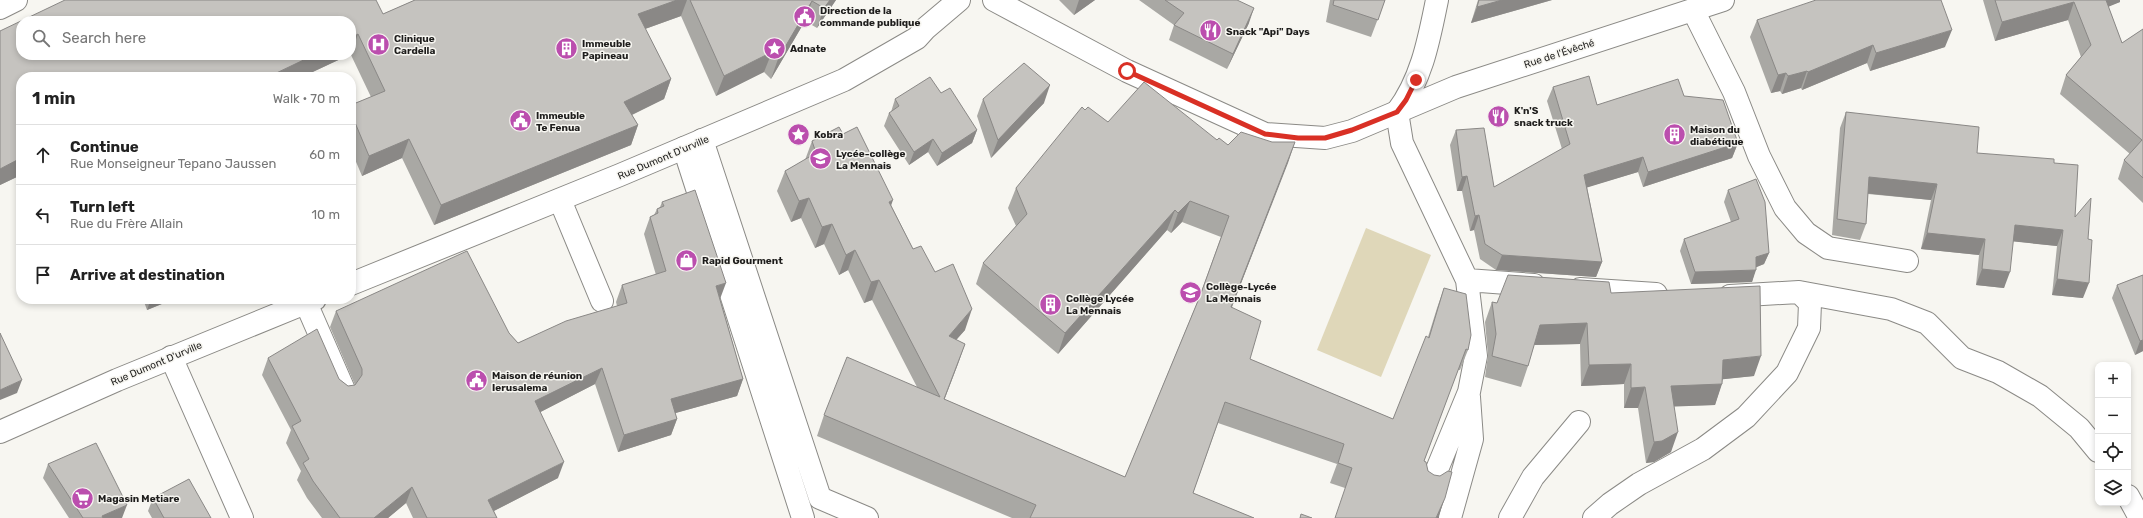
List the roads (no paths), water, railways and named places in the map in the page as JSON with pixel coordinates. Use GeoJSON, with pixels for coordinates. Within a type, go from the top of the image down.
{"type":"FeatureCollection","features":[{"type":"Feature","properties":{"kind":"street"},"geometry":{"type":"LineString","coordinates":[[0,8],[16,0]]}},
{"type":"Feature","properties":{"kind":"street","name":"Rue Dumont D'urville"},"geometry":{"type":"LineString","coordinates":[[356,282],[560,200],[844,80],[917,38],[926,28],[959,0]]}},
{"type":"Feature","properties":{"kind":"street","name":"Rue de l'Évêché"},"geometry":{"type":"LineString","coordinates":[[994,0],[1127,71],[1265,134],[1325,138],[1352,130],[1456,87],[1723,0]]}},
{"type":"Feature","properties":{"kind":"street"},"geometry":{"type":"LineString","coordinates":[[1431,484],[1469,392],[1476,356],[1467,280],[1402,143],[1397,112],[1406,100],[1416,80],[1428,43],[1437,0]]}},
{"type":"Feature","properties":{"kind":"street"},"geometry":{"type":"LineString","coordinates":[[1693,10],[1734,92],[1759,156],[1785,208],[1806,234],[1828,248],[1907,261]]}},
{"type":"Feature","properties":{"kind":"street"},"geometry":{"type":"LineString","coordinates":[[693,144],[823,508],[867,518]]}},
{"type":"Feature","properties":{"kind":"street"},"geometry":{"type":"LineString","coordinates":[[693,144],[803,518]]}},
{"type":"Feature","properties":{"kind":"street"},"geometry":{"type":"LineString","coordinates":[[560,200],[602,301]]}},
{"type":"Feature","properties":{"kind":"street"},"geometry":{"type":"LineString","coordinates":[[460,240],[471,261]]}},
{"type":"Feature","properties":{"kind":"street"},"geometry":{"type":"LineString","coordinates":[[1467,280],[1679,296]]}},
{"type":"Feature","properties":{"kind":"street"},"geometry":{"type":"LineString","coordinates":[[1594,518],[1610,504],[1639,484],[1702,449],[1746,417],[1787,373],[1809,328],[1810,303],[1799,292]]}},
{"type":"Feature","properties":{"kind":"street"},"geometry":{"type":"LineString","coordinates":[[1709,297],[1799,292],[1891,309],[1926,323],[1962,358],[1998,372],[2040,396],[2079,428],[2095,447]]}},
{"type":"Feature","properties":{"kind":"street","name":"Rue Dumont D'urville"},"geometry":{"type":"LineString","coordinates":[[0,432],[171,357],[303,304]]}},
{"type":"Feature","properties":{"kind":"street"},"geometry":{"type":"LineString","coordinates":[[311,304],[344,390]]}},
{"type":"Feature","properties":{"kind":"street"},"geometry":{"type":"LineString","coordinates":[[171,357],[242,518]]}},
{"type":"Feature","properties":{"kind":"street"},"geometry":{"type":"LineString","coordinates":[[1450,518],[1472,439],[1469,392]]}},
{"type":"Feature","properties":{"kind":"street"},"geometry":{"type":"LineString","coordinates":[[1510,518],[1533,477],[1579,422]]}},
{"type":"Feature","properties":{"kind":"street"},"geometry":{"type":"LineString","coordinates":[[2131,502],[2140,518]]}},
{"type":"Feature","properties":{"kind":"place","name":"Direction de la commande publique"},"geometry":{"type":"Point","coordinates":[805,16]}},
{"type":"Feature","properties":{"kind":"place","name":"Snack \"Api\" Days"},"geometry":{"type":"Point","coordinates":[1210,31]}},
{"type":"Feature","properties":{"kind":"place","name":"Clinique Cardella"},"geometry":{"type":"Point","coordinates":[378,44]}},
{"type":"Feature","properties":{"kind":"place","name":"Adnate"},"geometry":{"type":"Point","coordinates":[775,48]}},
{"type":"Feature","properties":{"kind":"place","name":"Immeuble Papineau"},"geometry":{"type":"Point","coordinates":[567,49]}},
{"type":"Feature","properties":{"kind":"place","name":"K'n'S snack truck"},"geometry":{"type":"Point","coordinates":[1498,116]}},
{"type":"Feature","properties":{"kind":"place","name":"Immeuble Te Fenua"},"geometry":{"type":"Point","coordinates":[520,121]}},
{"type":"Feature","properties":{"kind":"place","name":"Kobra"},"geometry":{"type":"Point","coordinates":[798,134]}},
{"type":"Feature","properties":{"kind":"place","name":"Maison du diabétique"},"geometry":{"type":"Point","coordinates":[1675,135]}},
{"type":"Feature","properties":{"kind":"place","name":"Lycée-collège La Mennais"},"geometry":{"type":"Point","coordinates":[820,159]}},
{"type":"Feature","properties":{"kind":"place","name":"Rapid Gourment"},"geometry":{"type":"Point","coordinates":[687,260]}},
{"type":"Feature","properties":{"kind":"place","name":"Collège-Lycée La Mennais"},"geometry":{"type":"Point","coordinates":[1191,292]}},
{"type":"Feature","properties":{"kind":"place","name":"Collège Lycée La Mennais"},"geometry":{"type":"Point","coordinates":[1051,304]}},
{"type":"Feature","properties":{"kind":"place","name":"Maison de réunion Ierusalema"},"geometry":{"type":"Point","coordinates":[477,381]}},
{"type":"Feature","properties":{"kind":"place","name":"Magasin Metiare"},"geometry":{"type":"Point","coordinates":[83,498]}}]}
